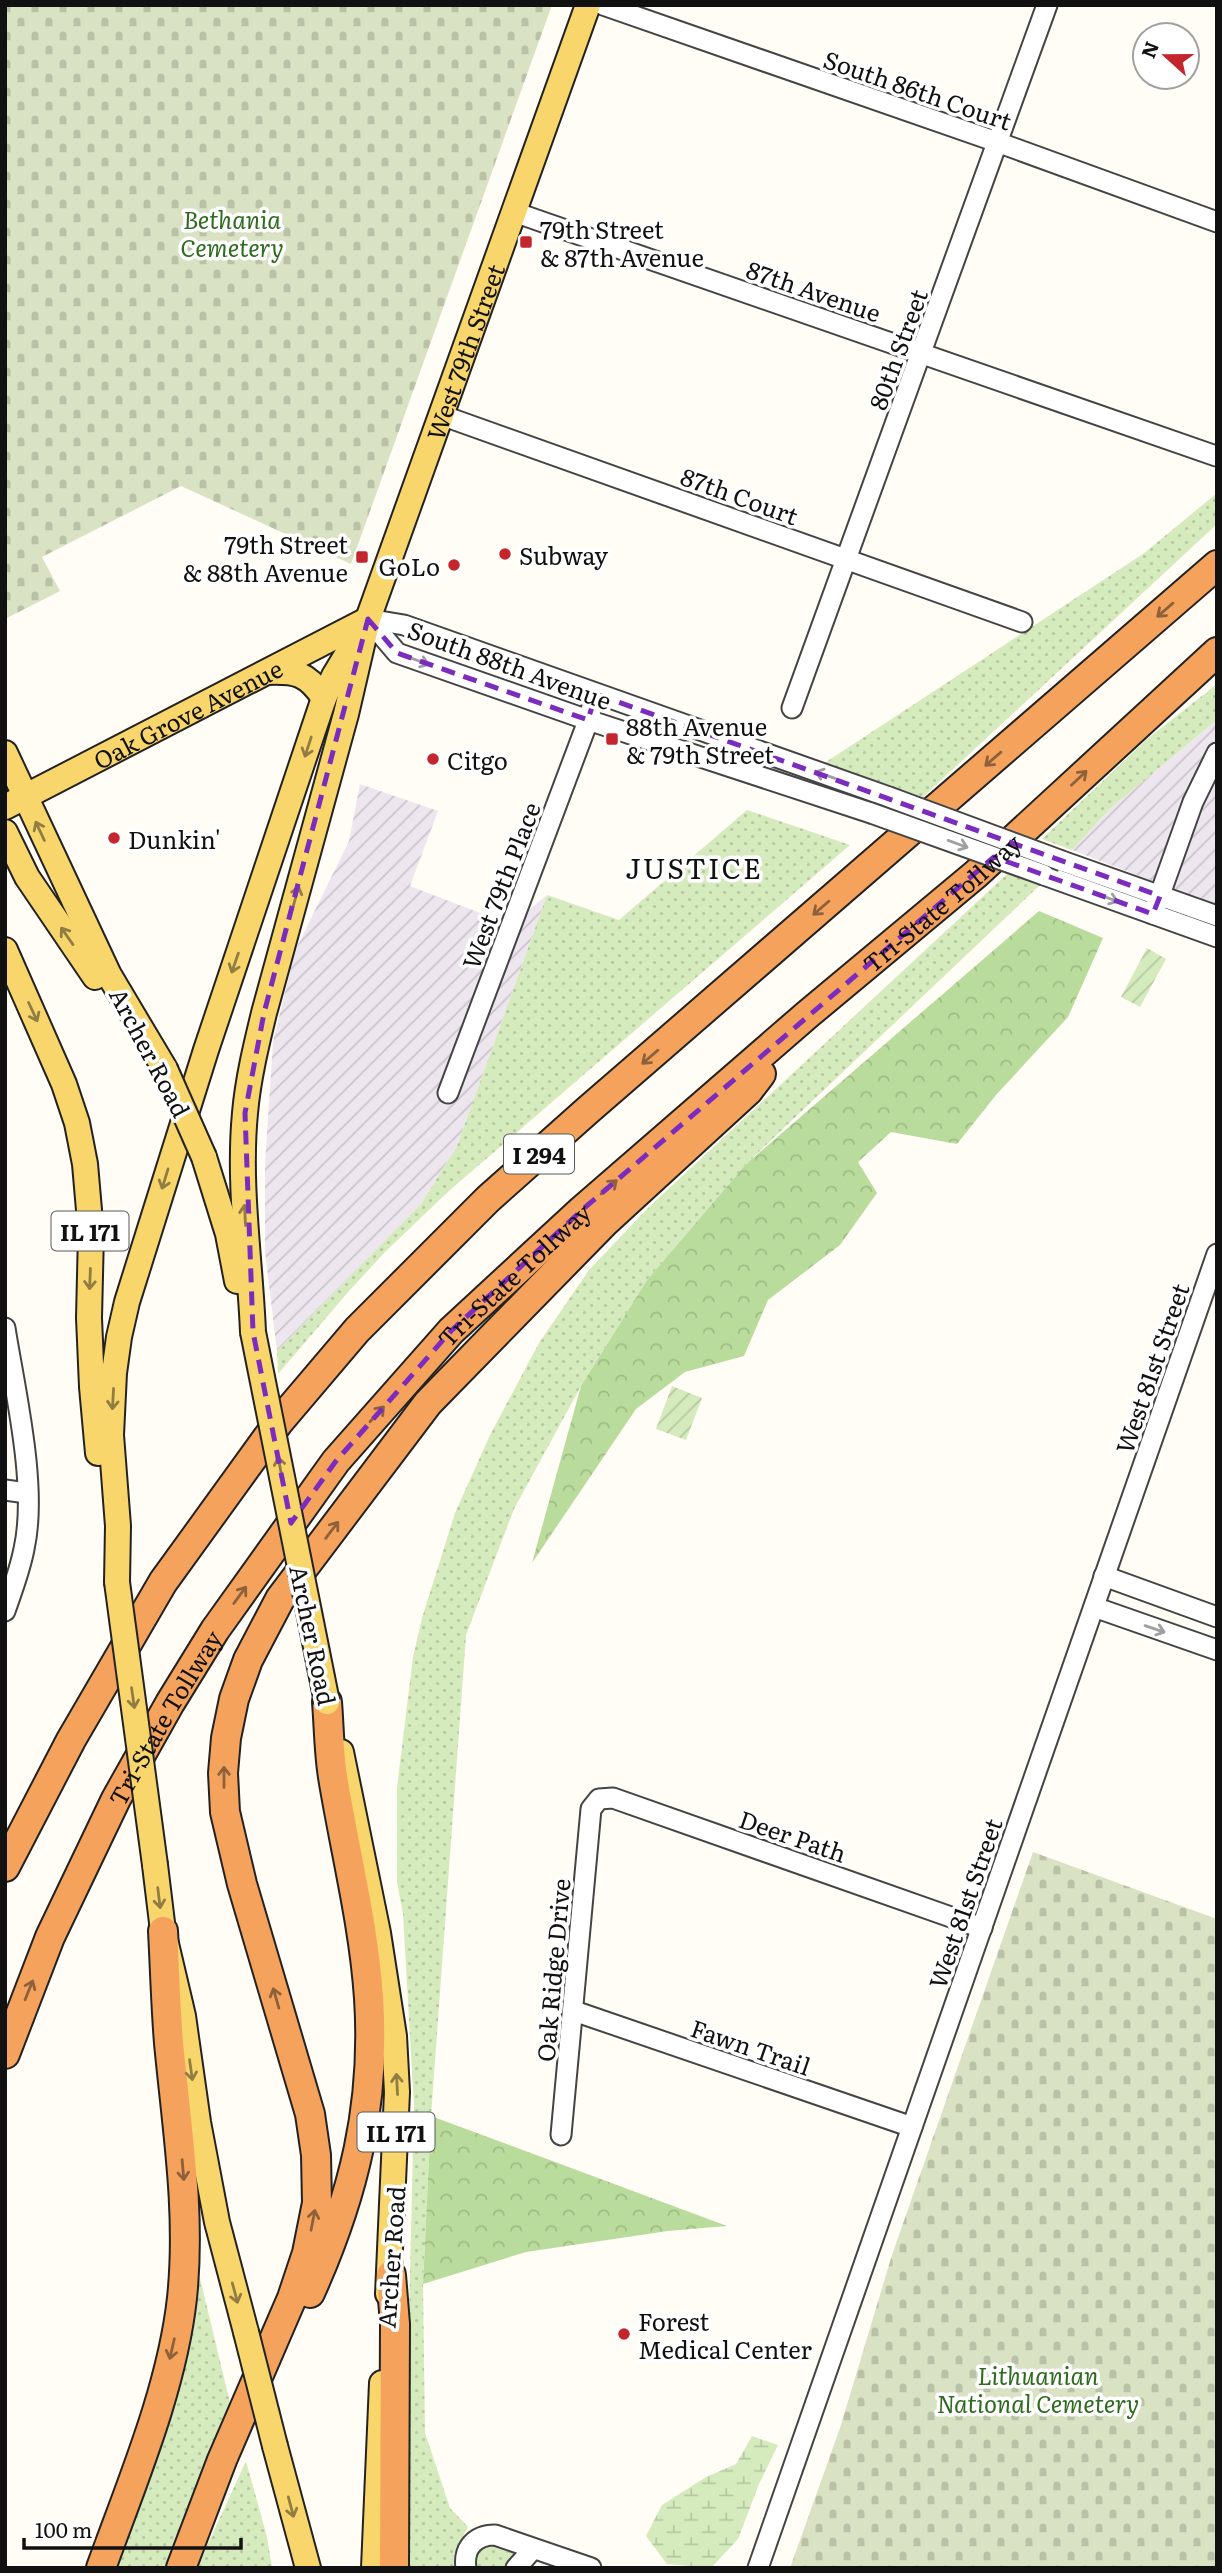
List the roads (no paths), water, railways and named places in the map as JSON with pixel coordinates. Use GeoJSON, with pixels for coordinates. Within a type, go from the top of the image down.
{"type":"FeatureCollection","features":[{"type":"Feature","properties":{"kind":"highway","name":"I 294"},"geometry":{"type":"LineString","coordinates":[[5,1867],[71,1740],[163,1582],[278,1423],[357,1330],[488,1199],[588,1110],[1217,565]]}},
{"type":"Feature","properties":{"kind":"highway","name":"Tri-State Tollway"},"geometry":{"type":"LineString","coordinates":[[5,2054],[50,1937],[116,1798],[215,1630],[336,1461],[451,1331],[582,1210],[808,1014],[976,874],[1217,652]]}},
{"type":"Feature","properties":{"kind":"highway"},"geometry":{"type":"LineString","coordinates":[[181,2568],[222,2460],[292,2298],[307,2253],[317,2203],[316,2155],[310,2114],[242,1884],[225,1812],[223,1773],[226,1738],[234,1699],[248,1660],[280,1599],[428,1403],[604,1223],[748,1091],[808,1014]]}},
{"type":"Feature","properties":{"kind":"highway"},"geometry":{"type":"LineString","coordinates":[[195,2535],[237,2463],[270,2389],[328,2252],[346,2203],[360,2151],[369,2055],[369,1997],[354,1890],[333,1773],[327,1702]]}},
{"type":"Feature","properties":{"kind":"highway"},"geometry":{"type":"LineString","coordinates":[[101,2568],[158,2406],[181,2301],[186,2203],[169,2040],[163,1931]]}},
{"type":"Feature","properties":{"kind":"highway"},"geometry":{"type":"LineString","coordinates":[[391,2275],[395,2324],[394,2568]]}},
{"type":"Feature","properties":{"kind":"highway"},"geometry":{"type":"LineString","coordinates":[[107,2568],[127,2496]]}},
{"type":"Feature","properties":{"kind":"main road","name":"West 79th Street"},"geometry":{"type":"LineString","coordinates":[[368,620],[588,5]]}},
{"type":"Feature","properties":{"kind":"main road","name":"Oak Grove Avenue"},"geometry":{"type":"LineString","coordinates":[[12,800],[368,620]]}},
{"type":"Feature","properties":{"kind":"main road"},"geometry":{"type":"LineString","coordinates":[[308,2568],[217,2222],[198,2122],[183,2016],[163,1931],[117,1582],[111,1434],[114,1373],[127,1302],[205,1050],[324,698],[368,620]]}},
{"type":"Feature","properties":{"kind":"main road"},"geometry":{"type":"LineString","coordinates":[[253,1332],[243,1173],[245,1112],[254,1058],[322,794],[346,714],[368,620]]}},
{"type":"Feature","properties":{"kind":"main road"},"geometry":{"type":"LineString","coordinates":[[267,672],[291,671],[306,677],[324,698]]}},
{"type":"Feature","properties":{"kind":"main road","name":"Archer Road"},"geometry":{"type":"LineString","coordinates":[[5,753],[12,800],[139,1028],[165,1069],[205,1157],[253,1332],[327,1702],[345,1766],[378,1933],[394,2036],[397,2092],[391,2275],[385,2326],[374,2568]]}},
{"type":"Feature","properties":{"kind":"main road"},"geometry":{"type":"LineString","coordinates":[[5,832],[27,877],[106,992],[139,1028]]}},
{"type":"Feature","properties":{"kind":"main road","name":"IL 171"},"geometry":{"type":"LineString","coordinates":[[5,950],[64,1084],[77,1123],[85,1164],[91,1255],[89,1318],[92,1387],[113,1527]]}},
{"type":"Feature","properties":{"kind":"street","name":"South 86th Court"},"geometry":{"type":"LineString","coordinates":[[603,5],[997,142],[1217,222]]}},
{"type":"Feature","properties":{"kind":"street","name":"80th Street"},"geometry":{"type":"LineString","coordinates":[[792,708],[1048,5]]}},
{"type":"Feature","properties":{"kind":"street","name":"87th Avenue"},"geometry":{"type":"LineString","coordinates":[[514,212],[1216,456]]}},
{"type":"Feature","properties":{"kind":"street","name":"87th Court"},"geometry":{"type":"LineString","coordinates":[[441,415],[1022,622]]}},
{"type":"Feature","properties":{"kind":"street","name":"South 88th Avenue"},"geometry":{"type":"LineString","coordinates":[[368,620],[404,625],[1062,861],[1157,905],[1217,937]]}},
{"type":"Feature","properties":{"kind":"street","name":"South 88th Avenue"},"geometry":{"type":"LineString","coordinates":[[368,620],[397,653],[588,720],[871,813],[1044,875],[1157,905],[1217,916]]}},
{"type":"Feature","properties":{"kind":"street","name":"West 79th Place"},"geometry":{"type":"LineString","coordinates":[[448,1093],[596,694]]}},
{"type":"Feature","properties":{"kind":"street"},"geometry":{"type":"LineString","coordinates":[[1157,905],[1193,802],[1217,752]]}},
{"type":"Feature","properties":{"kind":"street","name":"West 81st Street"},"geometry":{"type":"LineString","coordinates":[[758,2568],[1217,1254]]}},
{"type":"Feature","properties":{"kind":"street"},"geometry":{"type":"LineString","coordinates":[[5,1328],[24,1448],[27,1493],[25,1547],[5,1611]]}},
{"type":"Feature","properties":{"kind":"street"},"geometry":{"type":"LineString","coordinates":[[5,1490],[27,1493]]}},
{"type":"Feature","properties":{"kind":"street"},"geometry":{"type":"LineString","coordinates":[[1104,1576],[1217,1616]]}},
{"type":"Feature","properties":{"kind":"street"},"geometry":{"type":"LineString","coordinates":[[1094,1607],[1217,1650]]}},
{"type":"Feature","properties":{"kind":"street","name":"Deer Path"},"geometry":{"type":"LineString","coordinates":[[591,1809],[598,1799],[613,1798],[982,1928]]}},
{"type":"Feature","properties":{"kind":"street","name":"Oak Ridge Drive"},"geometry":{"type":"LineString","coordinates":[[561,2135],[591,1809]]}},
{"type":"Feature","properties":{"kind":"street","name":"Fawn Trail"},"geometry":{"type":"LineString","coordinates":[[574,2011],[912,2127]]}},
{"type":"Feature","properties":{"kind":"street"},"geometry":{"type":"LineString","coordinates":[[466,2568],[464,2557],[468,2547],[485,2535],[495,2535],[592,2568]]}},
{"type":"Feature","properties":{"kind":"street"},"geometry":{"type":"LineString","coordinates":[[516,2568],[533,2549]]}},
{"type":"Feature","properties":{"kind":"place","name":"79th Street & 87th Avenue"},"geometry":{"type":"Point","coordinates":[526,242]}},
{"type":"Feature","properties":{"kind":"place","name":"Subway"},"geometry":{"type":"Point","coordinates":[505,554]}},
{"type":"Feature","properties":{"kind":"place","name":"79th Street & 88th Avenue"},"geometry":{"type":"Point","coordinates":[362,557]}},
{"type":"Feature","properties":{"kind":"place","name":"GoLo"},"geometry":{"type":"Point","coordinates":[454,565]}},
{"type":"Feature","properties":{"kind":"place","name":"88th Avenue & 79th Street"},"geometry":{"type":"Point","coordinates":[612,739]}},
{"type":"Feature","properties":{"kind":"place","name":"Citgo"},"geometry":{"type":"Point","coordinates":[433,759]}},
{"type":"Feature","properties":{"kind":"place","name":"Dunkin'"},"geometry":{"type":"Point","coordinates":[114,838]}},
{"type":"Feature","properties":{"kind":"place","name":"Forest Medical Center"},"geometry":{"type":"Point","coordinates":[624,2334]}},
{"type":"Feature","properties":{"kind":"district","name":"JUSTICE"},"geometry":{"type":"Point","coordinates":[694,867]}},
{"type":"Feature","properties":{"kind":"park label","name":"Bethania Cemetery"},"geometry":{"type":"Point","coordinates":[232,232]}},
{"type":"Feature","properties":{"kind":"park label","name":"Lithuanian National Cemetery"},"geometry":{"type":"Point","coordinates":[1038,2388]}}]}
